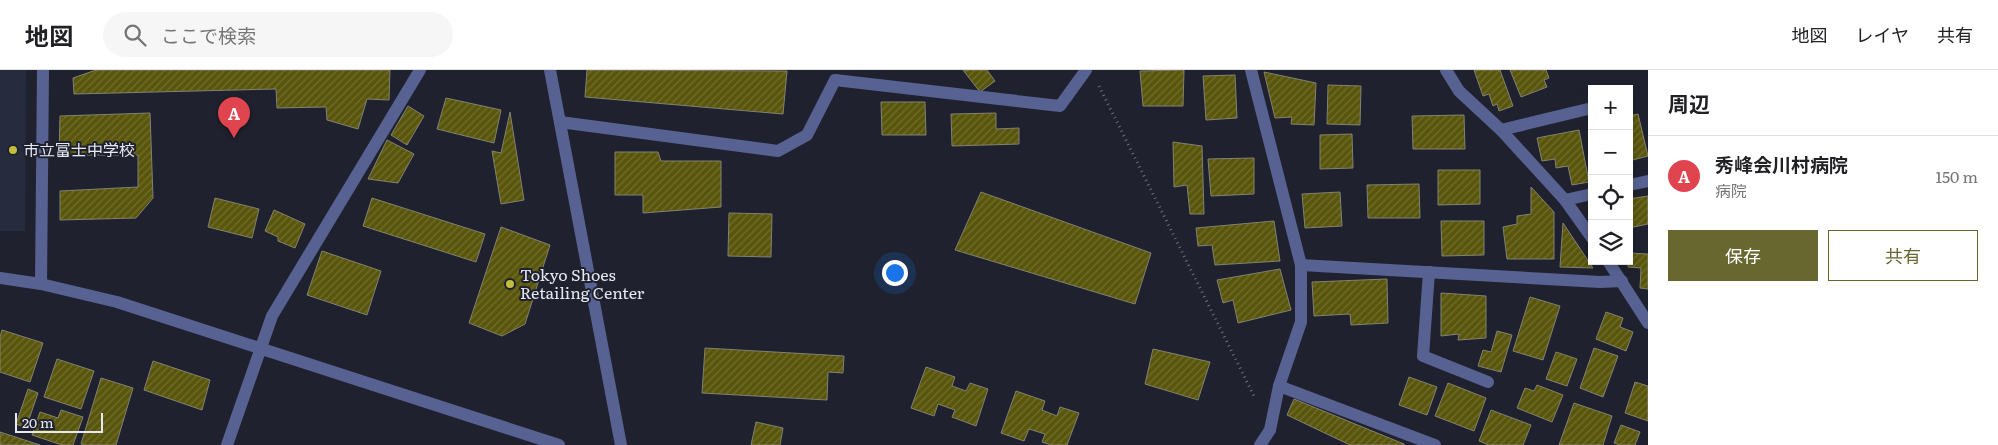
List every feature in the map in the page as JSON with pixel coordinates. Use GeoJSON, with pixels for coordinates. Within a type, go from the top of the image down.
{"type":"FeatureCollection","features":[{"type":"Feature","properties":{"kind":"street"},"geometry":{"type":"LineString","coordinates":[[40,284],[43,70]]}},
{"type":"Feature","properties":{"kind":"street"},"geometry":{"type":"LineString","coordinates":[[227,445],[272,316],[420,70]]}},
{"type":"Feature","properties":{"kind":"street"},"geometry":{"type":"LineString","coordinates":[[550,70],[621,445]]}},
{"type":"Feature","properties":{"kind":"street"},"geometry":{"type":"LineString","coordinates":[[1250,70],[1301,265],[1301,322],[1279,386],[1270,430],[1260,445]]}},
{"type":"Feature","properties":{"kind":"street"},"geometry":{"type":"LineString","coordinates":[[1446,70],[1459,91],[1501,130],[1566,200],[1588,232]]}},
{"type":"Feature","properties":{"kind":"street"},"geometry":{"type":"LineString","coordinates":[[560,122],[778,151],[807,135],[835,80],[1060,106],[1091,74]]}},
{"type":"Feature","properties":{"kind":"street"},"geometry":{"type":"LineString","coordinates":[[1501,130],[1588,109]]}},
{"type":"Feature","properties":{"kind":"street"},"geometry":{"type":"LineString","coordinates":[[1633,184],[1648,181]]}},
{"type":"Feature","properties":{"kind":"street"},"geometry":{"type":"LineString","coordinates":[[1566,200],[1588,195]]}},
{"type":"Feature","properties":{"kind":"street"},"geometry":{"type":"LineString","coordinates":[[1301,265],[1600,282],[1622,281]]}},
{"type":"Feature","properties":{"kind":"street"},"geometry":{"type":"LineString","coordinates":[[1611,265],[1648,323]]}},
{"type":"Feature","properties":{"kind":"street"},"geometry":{"type":"LineString","coordinates":[[1429,272],[1423,356],[1488,382]]}},
{"type":"Feature","properties":{"kind":"street"},"geometry":{"type":"LineString","coordinates":[[0,278],[40,284],[117,302],[559,445]]}},
{"type":"Feature","properties":{"kind":"street"},"geometry":{"type":"LineString","coordinates":[[1279,386],[1434,445]]}},
{"type":"Feature","properties":{"kind":"path"},"geometry":{"type":"LineString","coordinates":[[1091,74],[1270,430]]}},
{"type":"Feature","properties":{"kind":"shaded area","name":"市立富士中学校"},"geometry":{"type":"Polygon","coordinates":[[[0,70],[26,70],[25,231],[0,231],[0,70]]]}},
{"type":"Feature","properties":{"kind":"building"},"geometry":{"type":"Polygon","coordinates":[[[96,70],[390,70],[389,100],[367,99],[358,129],[327,120],[326,107],[277,108],[276,89],[74,94],[73,78],[96,70]]]}},
{"type":"Feature","properties":{"kind":"building"},"geometry":{"type":"Polygon","coordinates":[[[587,70],[787,71],[783,114],[585,97],[587,70]]]}},
{"type":"Feature","properties":{"kind":"building"},"geometry":{"type":"Polygon","coordinates":[[[963,70],[987,70],[995,81],[980,92],[963,70]]]}},
{"type":"Feature","properties":{"kind":"building"},"geometry":{"type":"Polygon","coordinates":[[[1184,70],[1183,106],[1143,106],[1140,71],[1184,70]]]}},
{"type":"Feature","properties":{"kind":"building"},"geometry":{"type":"Polygon","coordinates":[[[1474,70],[1500,70],[1513,106],[1499,111],[1497,104],[1493,106],[1489,94],[1483,96],[1474,70]]]}},
{"type":"Feature","properties":{"kind":"building"},"geometry":{"type":"Polygon","coordinates":[[[1510,70],[1546,70],[1549,78],[1544,80],[1547,87],[1521,97],[1510,70]]]}},
{"type":"Feature","properties":{"kind":"building"},"geometry":{"type":"Polygon","coordinates":[[[1264,72],[1316,83],[1314,125],[1291,124],[1292,117],[1275,118],[1264,72]]]}},
{"type":"Feature","properties":{"kind":"building"},"geometry":{"type":"Polygon","coordinates":[[[1235,75],[1237,118],[1206,120],[1203,76],[1235,75]]]}},
{"type":"Feature","properties":{"kind":"building"},"geometry":{"type":"Polygon","coordinates":[[[1328,85],[1361,86],[1360,125],[1327,124],[1328,85]]]}},
{"type":"Feature","properties":{"kind":"building"},"geometry":{"type":"Polygon","coordinates":[[[446,98],[501,110],[494,143],[437,129],[446,98]]]}},
{"type":"Feature","properties":{"kind":"building"},"geometry":{"type":"Polygon","coordinates":[[[881,102],[925,102],[926,135],[882,135],[881,102]]]}},
{"type":"Feature","properties":{"kind":"building"},"geometry":{"type":"Polygon","coordinates":[[[408,106],[424,116],[407,145],[391,135],[408,106]]]}},
{"type":"Feature","properties":{"kind":"building"},"geometry":{"type":"Polygon","coordinates":[[[510,112],[524,200],[501,204],[492,151],[501,153],[510,112]]]}},
{"type":"Feature","properties":{"kind":"building"},"geometry":{"type":"Polygon","coordinates":[[[150,113],[153,198],[136,218],[60,220],[60,191],[138,187],[138,155],[59,155],[60,116],[150,113]]]}},
{"type":"Feature","properties":{"kind":"building"},"geometry":{"type":"Polygon","coordinates":[[[996,113],[996,129],[1019,128],[1019,144],[952,146],[951,114],[996,113]]]}},
{"type":"Feature","properties":{"kind":"building"},"geometry":{"type":"Polygon","coordinates":[[[1638,114],[1648,156],[1633,160],[1633,130],[1633,115],[1638,114]]]}},
{"type":"Feature","properties":{"kind":"building"},"geometry":{"type":"Polygon","coordinates":[[[1464,115],[1465,149],[1413,149],[1412,116],[1464,115]]]}},
{"type":"Feature","properties":{"kind":"building"},"geometry":{"type":"Polygon","coordinates":[[[1579,130],[1588,182],[1572,185],[1568,166],[1556,168],[1555,159],[1542,161],[1537,138],[1579,130]]]}},
{"type":"Feature","properties":{"kind":"building"},"geometry":{"type":"Polygon","coordinates":[[[1352,134],[1353,168],[1320,169],[1320,135],[1352,134]]]}},
{"type":"Feature","properties":{"kind":"building"},"geometry":{"type":"Polygon","coordinates":[[[387,140],[414,154],[398,183],[368,179],[387,140]]]}},
{"type":"Feature","properties":{"kind":"building"},"geometry":{"type":"Polygon","coordinates":[[[1173,142],[1202,146],[1204,214],[1190,214],[1187,185],[1174,187],[1173,142]]]}},
{"type":"Feature","properties":{"kind":"building"},"geometry":{"type":"Polygon","coordinates":[[[615,152],[658,152],[661,161],[721,161],[721,207],[643,213],[643,195],[615,195],[615,152]]]}},
{"type":"Feature","properties":{"kind":"building"},"geometry":{"type":"Polygon","coordinates":[[[1254,158],[1254,194],[1211,196],[1208,159],[1254,158]]]}},
{"type":"Feature","properties":{"kind":"building"},"geometry":{"type":"Polygon","coordinates":[[[1438,170],[1480,170],[1480,204],[1438,205],[1438,170]]]}},
{"type":"Feature","properties":{"kind":"building"},"geometry":{"type":"Polygon","coordinates":[[[1419,184],[1420,218],[1368,218],[1367,185],[1419,184]]]}},
{"type":"Feature","properties":{"kind":"building"},"geometry":{"type":"Polygon","coordinates":[[[1531,187],[1554,212],[1554,259],[1507,259],[1503,227],[1517,224],[1517,216],[1531,214],[1531,187]]]}},
{"type":"Feature","properties":{"kind":"building"},"geometry":{"type":"Polygon","coordinates":[[[981,192],[1151,253],[1135,304],[955,250],[981,192]]]}},
{"type":"Feature","properties":{"kind":"building"},"geometry":{"type":"Polygon","coordinates":[[[1340,192],[1342,226],[1305,228],[1302,194],[1340,192]]]}},
{"type":"Feature","properties":{"kind":"building"},"geometry":{"type":"Polygon","coordinates":[[[1648,196],[1648,224],[1633,227],[1633,198],[1648,196]]]}},
{"type":"Feature","properties":{"kind":"building"},"geometry":{"type":"Polygon","coordinates":[[[215,198],[259,209],[252,238],[208,227],[215,198]]]}},
{"type":"Feature","properties":{"kind":"building"},"geometry":{"type":"Polygon","coordinates":[[[372,198],[485,234],[476,262],[363,226],[372,198]]]}},
{"type":"Feature","properties":{"kind":"building"},"geometry":{"type":"Polygon","coordinates":[[[274,210],[305,224],[295,248],[278,241],[278,237],[265,231],[274,210]]]}},
{"type":"Feature","properties":{"kind":"building"},"geometry":{"type":"Polygon","coordinates":[[[729,213],[772,214],[771,257],[728,256],[729,213]]]}},
{"type":"Feature","properties":{"kind":"building"},"geometry":{"type":"Polygon","coordinates":[[[1274,221],[1280,261],[1215,265],[1212,245],[1198,246],[1196,228],[1274,221]]]}},
{"type":"Feature","properties":{"kind":"building"},"geometry":{"type":"Polygon","coordinates":[[[1441,221],[1484,221],[1484,255],[1442,256],[1441,221]]]}},
{"type":"Feature","properties":{"kind":"building"},"geometry":{"type":"Polygon","coordinates":[[[1563,223],[1588,260],[1588,265],[1591,265],[1593,268],[1560,267],[1563,223]]]}},
{"type":"Feature","properties":{"kind":"building","name":"Tokyo Shoes Retailing Center"},"geometry":{"type":"Polygon","coordinates":[[[501,227],[550,245],[525,324],[502,336],[469,323],[501,227]]]}},
{"type":"Feature","properties":{"kind":"building"},"geometry":{"type":"Polygon","coordinates":[[[322,251],[381,271],[367,315],[307,295],[322,251]]]}},
{"type":"Feature","properties":{"kind":"building"},"geometry":{"type":"Polygon","coordinates":[[[1633,253],[1648,254],[1648,289],[1640,288],[1641,268],[1628,267],[1628,265],[1633,265],[1633,253]]]}},
{"type":"Feature","properties":{"kind":"building"},"geometry":{"type":"Polygon","coordinates":[[[1280,269],[1291,310],[1238,323],[1233,300],[1223,303],[1217,280],[1280,269]]]}},
{"type":"Feature","properties":{"kind":"building"},"geometry":{"type":"Polygon","coordinates":[[[1387,279],[1388,323],[1351,325],[1350,314],[1314,316],[1312,282],[1387,279]]]}},
{"type":"Feature","properties":{"kind":"building"},"geometry":{"type":"Polygon","coordinates":[[[1441,293],[1486,296],[1486,338],[1458,340],[1459,334],[1441,336],[1441,293]]]}},
{"type":"Feature","properties":{"kind":"building"},"geometry":{"type":"Polygon","coordinates":[[[1530,297],[1560,306],[1543,360],[1513,351],[1530,297]]]}},
{"type":"Feature","properties":{"kind":"building"},"geometry":{"type":"Polygon","coordinates":[[[1606,312],[1623,318],[1620,327],[1633,332],[1626,351],[1596,339],[1606,312]]]}},
{"type":"Feature","properties":{"kind":"building"},"geometry":{"type":"Polygon","coordinates":[[[2,330],[43,343],[30,382],[0,372],[0,337],[2,330]]]}},
{"type":"Feature","properties":{"kind":"building"},"geometry":{"type":"Polygon","coordinates":[[[1497,331],[1512,335],[1501,372],[1478,366],[1483,350],[1491,352],[1497,331]]]}},
{"type":"Feature","properties":{"kind":"building"},"geometry":{"type":"Polygon","coordinates":[[[705,348],[844,356],[843,373],[828,372],[827,400],[702,393],[705,348]]]}},
{"type":"Feature","properties":{"kind":"building"},"geometry":{"type":"Polygon","coordinates":[[[1594,348],[1618,356],[1603,397],[1580,388],[1594,348]]]}},
{"type":"Feature","properties":{"kind":"building"},"geometry":{"type":"Polygon","coordinates":[[[1153,349],[1210,362],[1198,400],[1145,384],[1153,349]]]}},
{"type":"Feature","properties":{"kind":"building"},"geometry":{"type":"Polygon","coordinates":[[[1556,352],[1577,359],[1567,386],[1546,379],[1556,352]]]}},
{"type":"Feature","properties":{"kind":"building"},"geometry":{"type":"Polygon","coordinates":[[[57,359],[94,371],[81,409],[44,397],[57,359]]]}},
{"type":"Feature","properties":{"kind":"building"},"geometry":{"type":"Polygon","coordinates":[[[153,361],[210,380],[202,410],[144,390],[153,361]]]}},
{"type":"Feature","properties":{"kind":"building"},"geometry":{"type":"Polygon","coordinates":[[[926,367],[955,377],[952,386],[966,391],[970,383],[988,389],[976,426],[952,417],[955,410],[938,404],[934,416],[911,408],[926,367]]]}},
{"type":"Feature","properties":{"kind":"building"},"geometry":{"type":"Polygon","coordinates":[[[1409,377],[1437,387],[1427,415],[1399,405],[1409,377]]]}},
{"type":"Feature","properties":{"kind":"building"},"geometry":{"type":"Polygon","coordinates":[[[101,378],[133,388],[116,445],[81,444],[101,378]]]}},
{"type":"Feature","properties":{"kind":"building"},"geometry":{"type":"Polygon","coordinates":[[[1635,382],[1648,386],[1648,421],[1625,413],[1635,382]]]}},
{"type":"Feature","properties":{"kind":"building"},"geometry":{"type":"Polygon","coordinates":[[[1448,383],[1486,398],[1474,431],[1435,416],[1448,383]]]}},
{"type":"Feature","properties":{"kind":"building"},"geometry":{"type":"Polygon","coordinates":[[[1537,385],[1563,395],[1552,422],[1517,408],[1525,388],[1534,391],[1537,385]]]}},
{"type":"Feature","properties":{"kind":"building"},"geometry":{"type":"Polygon","coordinates":[[[28,389],[38,393],[26,428],[16,424],[28,389]]]}},
{"type":"Feature","properties":{"kind":"building"},"geometry":{"type":"Polygon","coordinates":[[[1016,391],[1045,401],[1042,410],[1057,416],[1060,407],[1079,413],[1067,445],[1051,445],[1042,442],[1045,434],[1029,429],[1024,441],[1001,433],[1016,391]]]}},
{"type":"Feature","properties":{"kind":"building"},"geometry":{"type":"Polygon","coordinates":[[[1294,399],[1404,445],[1350,445],[1287,415],[1294,399]]]}},
{"type":"Feature","properties":{"kind":"building"},"geometry":{"type":"Polygon","coordinates":[[[1574,403],[1612,416],[1603,445],[1559,445],[1574,403]]]}},
{"type":"Feature","properties":{"kind":"building"},"geometry":{"type":"Polygon","coordinates":[[[61,410],[83,417],[73,445],[62,445],[32,435],[40,412],[58,418],[61,410]]]}},
{"type":"Feature","properties":{"kind":"building"},"geometry":{"type":"Polygon","coordinates":[[[1491,410],[1531,425],[1523,445],[1489,445],[1479,441],[1491,410]]]}},
{"type":"Feature","properties":{"kind":"building"},"geometry":{"type":"Polygon","coordinates":[[[756,422],[783,428],[780,445],[751,445],[756,422]]]}},
{"type":"Feature","properties":{"kind":"building"},"geometry":{"type":"Polygon","coordinates":[[[1621,425],[1640,432],[1635,445],[1614,443],[1621,425]]]}},
{"type":"Feature","properties":{"kind":"building"},"geometry":{"type":"Polygon","coordinates":[[[0,432],[40,445],[0,445],[0,432]]]}},
{"type":"Feature","properties":{"kind":"place","name":"秀峰会川村病院"},"geometry":{"type":"Point","coordinates":[234,138]}},
{"type":"Feature","properties":{"kind":"place","name":"市立富士中学校"},"geometry":{"type":"Point","coordinates":[13,150]}},
{"type":"Feature","properties":{"kind":"place","name":"Tokyo Shoes Retailing Center"},"geometry":{"type":"Point","coordinates":[510,284]}}]}
